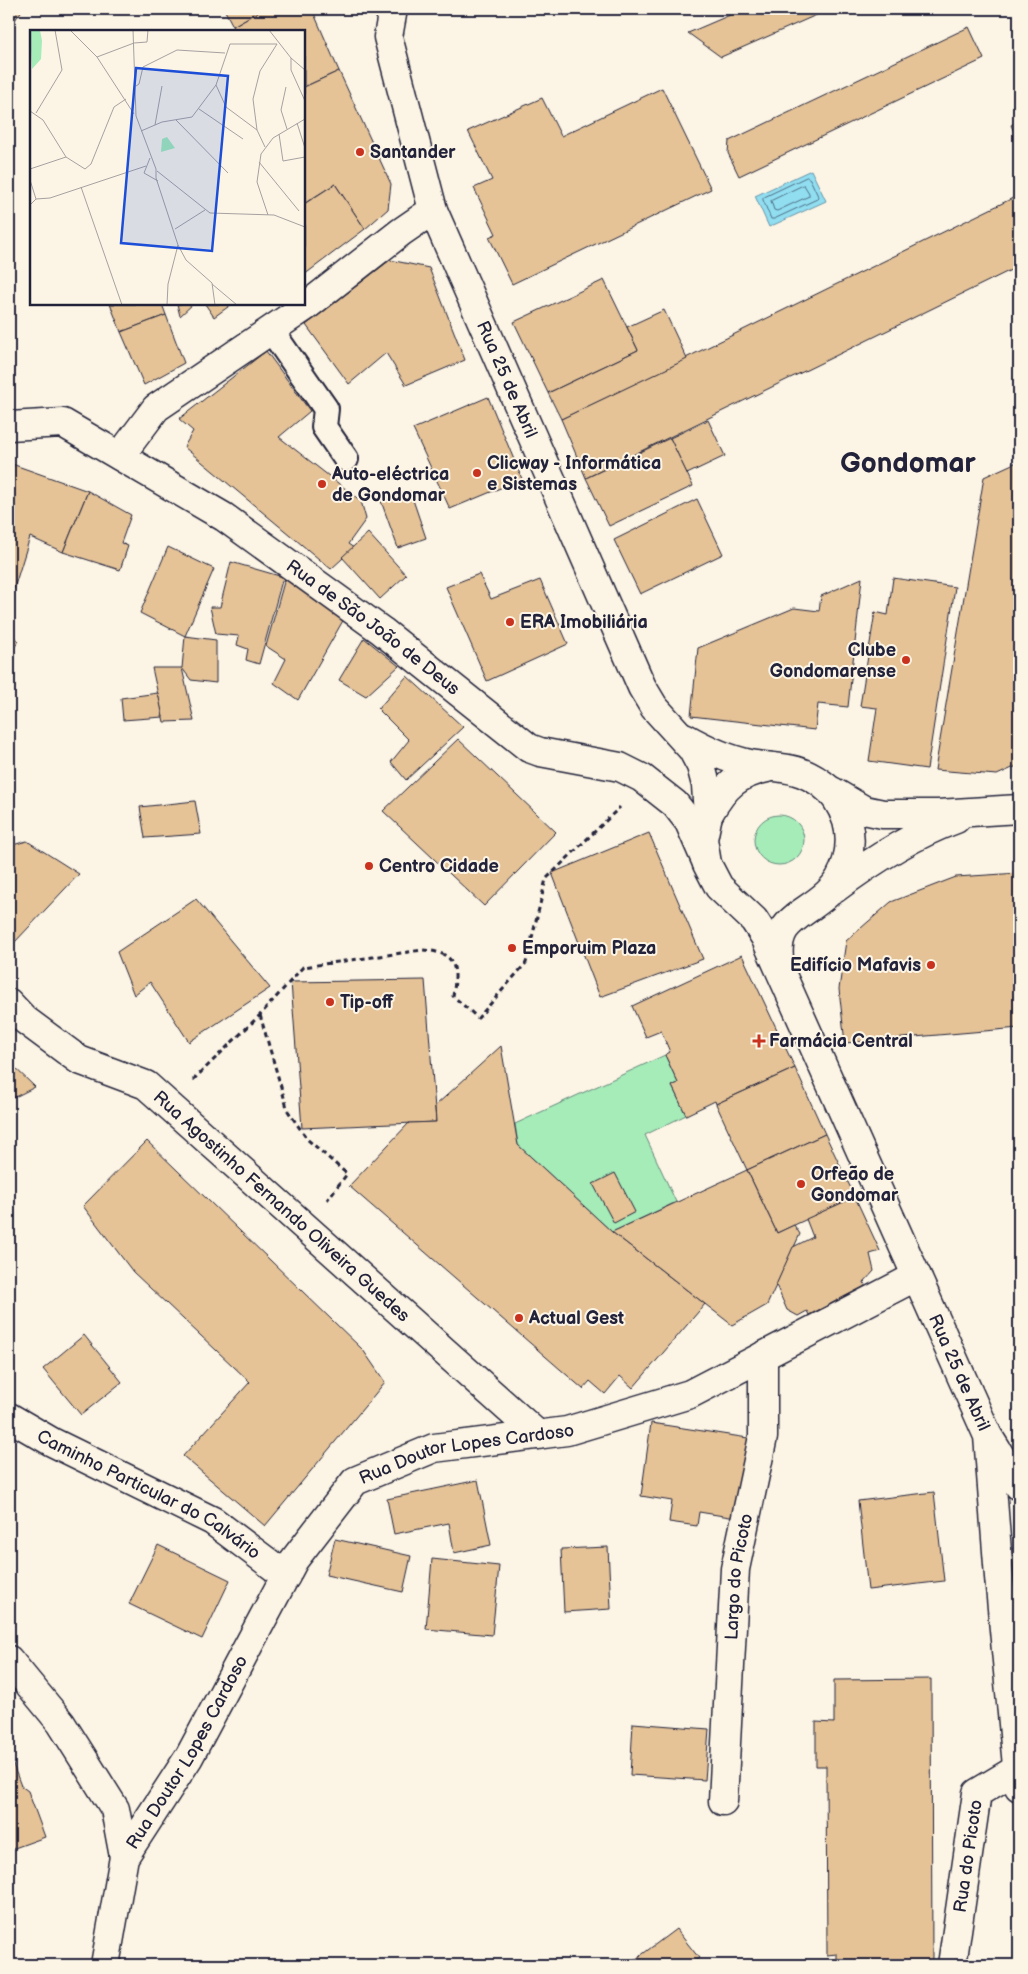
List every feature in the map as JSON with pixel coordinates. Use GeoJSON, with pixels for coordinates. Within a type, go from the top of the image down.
{"type":"FeatureCollection","features":[{"type":"Feature","properties":{"kind":"street"},"geometry":{"type":"LineString","coordinates":[[370,9],[388,37]]}},
{"type":"Feature","properties":{"kind":"street","name":"Rua 25 de Abril"},"geometry":{"type":"LineString","coordinates":[[392,9],[388,37],[433,210],[642,687],[654,707],[692,749],[701,766],[706,785],[708,815],[703,839],[707,864],[719,886],[754,920],[765,937],[988,1436],[1009,1574],[1018,1778]]}},
{"type":"Feature","properties":{"kind":"street"},"geometry":{"type":"LineString","coordinates":[[305,304],[433,210]]}},
{"type":"Feature","properties":{"kind":"street"},"geometry":{"type":"LineString","coordinates":[[120,456],[156,408],[271,330],[304,305]]}},
{"type":"Feature","properties":{"kind":"street","name":"Rua de São João de Deus"},"geometry":{"type":"LineString","coordinates":[[9,426],[63,423],[232,522],[382,631],[529,748],[540,752],[620,767],[642,778],[675,804],[689,822],[707,864]]}},
{"type":"Feature","properties":{"kind":"street","name":"Rua 25 de Abril"},"geometry":{"type":"LineString","coordinates":[[676,732],[711,752],[729,758],[752,764],[789,768],[811,775],[829,789],[843,808],[850,830],[849,853],[842,875],[818,900],[795,916],[781,936],[778,952],[779,966],[787,987]]}},
{"type":"Feature","properties":{"kind":"street","name":"Rua 25 de Abril"},"geometry":{"type":"LineString","coordinates":[[708,815],[720,793],[740,777],[776,766]]}},
{"type":"Feature","properties":{"kind":"street"},"geometry":{"type":"LineString","coordinates":[[829,789],[864,810],[883,814],[938,814],[1019,809]]}},
{"type":"Feature","properties":{"kind":"street"},"geometry":{"type":"LineString","coordinates":[[818,900],[854,874],[924,832],[955,819],[984,812]]}},
{"type":"Feature","properties":{"kind":"street","name":"Rua 25 de Abril"},"geometry":{"type":"LineString","coordinates":[[738,903],[762,912],[786,913],[818,900]]}},
{"type":"Feature","properties":{"kind":"street","name":"Rua Agostinho Fernando Oliveira Guedes"},"geometry":{"type":"LineString","coordinates":[[9,1003],[24,1020],[79,1060],[146,1084],[538,1435]]}},
{"type":"Feature","properties":{"kind":"street","name":"Rua Doutor Lopes Cardoso"},"geometry":{"type":"LineString","coordinates":[[105,1965],[124,1856],[189,1757],[294,1560],[355,1481],[434,1448],[567,1431],[690,1394],[917,1276]]}},
{"type":"Feature","properties":{"kind":"street","name":"Largo do Picoto"},"geometry":{"type":"LineString","coordinates":[[723,1801],[735,1569],[763,1437],[763,1356]]}},
{"type":"Feature","properties":{"kind":"street","name":"Caminho Particular do Calvário"},"geometry":{"type":"LineString","coordinates":[[9,1417],[52,1442],[213,1522],[286,1576]]}},
{"type":"Feature","properties":{"kind":"street"},"geometry":{"type":"LineString","coordinates":[[988,1436],[1019,1486]]}},
{"type":"Feature","properties":{"kind":"street"},"geometry":{"type":"LineString","coordinates":[[9,1660],[61,1723],[115,1809],[124,1856]]}},
{"type":"Feature","properties":{"kind":"street","name":"Rua do Picoto"},"geometry":{"type":"LineString","coordinates":[[952,1965],[977,1793],[1018,1778]]}},
{"type":"Feature","properties":{"kind":"lane"},"geometry":{"type":"LineString","coordinates":[[271,330],[326,409],[324,428],[346,458]]}},
{"type":"Feature","properties":{"kind":"path"},"geometry":{"type":"LineString","coordinates":[[168,1105],[260,1015],[303,967],[422,950],[436,950],[448,956],[454,965],[456,976],[453,996],[478,1018],[526,963],[546,879],[621,806]]}},
{"type":"Feature","properties":{"kind":"path"},"geometry":{"type":"LineString","coordinates":[[260,1015],[288,1111],[307,1139],[347,1174],[307,1229]]}},
{"type":"Feature","properties":{"kind":"green space"},"geometry":{"type":"Polygon","coordinates":[[[779,815],[789,817],[797,822],[802,830],[804,840],[802,850],[797,858],[789,863],[779,865],[769,863],[761,858],[756,850],[754,840],[756,830],[761,822],[769,817],[779,815]]]}},
{"type":"Feature","properties":{"kind":"green space"},"geometry":{"type":"Polygon","coordinates":[[[665,1055],[678,1083],[672,1086],[686,1115],[645,1135],[676,1202],[612,1232],[518,1145],[515,1124],[665,1055]]]}},
{"type":"Feature","properties":{"kind":"water"},"geometry":{"type":"Polygon","coordinates":[[[811,170],[826,201],[769,227],[755,196],[811,170]]]}},
{"type":"Feature","properties":{"kind":"building"},"geometry":{"type":"Polygon","coordinates":[[[9,9],[23,9],[9,28],[9,9]]]}},
{"type":"Feature","properties":{"kind":"building"},"geometry":{"type":"Polygon","coordinates":[[[224,9],[263,9],[233,26],[224,9]]]}},
{"type":"Feature","properties":{"kind":"building"},"geometry":{"type":"Polygon","coordinates":[[[263,9],[312,9],[339,71],[305,87],[305,30],[235,30],[233,26],[263,9]]]}},
{"type":"Feature","properties":{"kind":"building"},"geometry":{"type":"Polygon","coordinates":[[[537,9],[551,9],[539,14],[537,9]]]}},
{"type":"Feature","properties":{"kind":"building"},"geometry":{"type":"Polygon","coordinates":[[[744,9],[830,9],[721,57],[688,33],[744,9]]]}},
{"type":"Feature","properties":{"kind":"building"},"geometry":{"type":"Polygon","coordinates":[[[969,27],[984,59],[739,176],[728,153],[729,141],[969,27]]]}},
{"type":"Feature","properties":{"kind":"building"},"geometry":{"type":"Polygon","coordinates":[[[339,71],[391,184],[388,209],[365,229],[335,184],[305,203],[305,87],[339,71]]]}},
{"type":"Feature","properties":{"kind":"building"},"geometry":{"type":"Polygon","coordinates":[[[662,88],[711,189],[512,284],[489,237],[496,234],[474,188],[492,180],[468,131],[542,98],[561,136],[662,88]]]}},
{"type":"Feature","properties":{"kind":"building"},"geometry":{"type":"Polygon","coordinates":[[[1019,121],[1019,143],[1011,125],[1019,121]]]}},
{"type":"Feature","properties":{"kind":"building"},"geometry":{"type":"Polygon","coordinates":[[[335,184],[365,229],[305,274],[305,203],[335,184]]]}},
{"type":"Feature","properties":{"kind":"building"},"geometry":{"type":"Polygon","coordinates":[[[1019,195],[1019,266],[586,478],[561,419],[1019,195]]]}},
{"type":"Feature","properties":{"kind":"building"},"geometry":{"type":"Polygon","coordinates":[[[390,260],[429,268],[465,360],[406,385],[386,353],[349,384],[306,325],[390,260]]]}},
{"type":"Feature","properties":{"kind":"building"},"geometry":{"type":"Polygon","coordinates":[[[604,280],[638,350],[548,393],[514,322],[604,280]]]}},
{"type":"Feature","properties":{"kind":"building"},"geometry":{"type":"Polygon","coordinates":[[[110,305],[162,305],[166,315],[121,332],[110,305]]]}},
{"type":"Feature","properties":{"kind":"building"},"geometry":{"type":"Polygon","coordinates":[[[177,305],[192,305],[180,316],[177,305]]]}},
{"type":"Feature","properties":{"kind":"building"},"geometry":{"type":"Polygon","coordinates":[[[206,305],[231,305],[214,317],[206,305]]]}},
{"type":"Feature","properties":{"kind":"building"},"geometry":{"type":"Polygon","coordinates":[[[664,310],[687,359],[561,419],[548,393],[638,350],[627,327],[664,310]]]}},
{"type":"Feature","properties":{"kind":"building"},"geometry":{"type":"Polygon","coordinates":[[[166,315],[184,363],[144,385],[121,332],[166,315]]]}},
{"type":"Feature","properties":{"kind":"building"},"geometry":{"type":"Polygon","coordinates":[[[266,351],[310,411],[279,437],[361,501],[366,519],[348,544],[354,548],[331,569],[184,447],[193,431],[179,419],[266,351]]]}},
{"type":"Feature","properties":{"kind":"building"},"geometry":{"type":"Polygon","coordinates":[[[488,397],[522,479],[450,509],[413,429],[488,397]]]}},
{"type":"Feature","properties":{"kind":"building"},"geometry":{"type":"Polygon","coordinates":[[[708,420],[725,456],[687,474],[670,438],[708,420]]]}},
{"type":"Feature","properties":{"kind":"building"},"geometry":{"type":"Polygon","coordinates":[[[670,438],[693,486],[609,526],[586,478],[670,438]]]}},
{"type":"Feature","properties":{"kind":"building"},"geometry":{"type":"Polygon","coordinates":[[[1019,461],[1019,765],[997,775],[935,770],[984,477],[1019,461]]]}},
{"type":"Feature","properties":{"kind":"building"},"geometry":{"type":"Polygon","coordinates":[[[9,463],[88,491],[63,552],[30,537],[12,595],[9,594],[9,463]]]}},
{"type":"Feature","properties":{"kind":"building"},"geometry":{"type":"Polygon","coordinates":[[[88,491],[131,515],[121,543],[128,546],[120,570],[63,552],[88,491]]]}},
{"type":"Feature","properties":{"kind":"building"},"geometry":{"type":"Polygon","coordinates":[[[410,491],[426,538],[398,548],[381,501],[410,491]]]}},
{"type":"Feature","properties":{"kind":"building"},"geometry":{"type":"Polygon","coordinates":[[[697,499],[723,554],[640,594],[614,540],[697,499]]]}},
{"type":"Feature","properties":{"kind":"building"},"geometry":{"type":"Polygon","coordinates":[[[368,533],[406,575],[380,599],[342,557],[368,533]]]}},
{"type":"Feature","properties":{"kind":"building"},"geometry":{"type":"Polygon","coordinates":[[[168,547],[214,569],[185,636],[140,613],[168,547]]]}},
{"type":"Feature","properties":{"kind":"building"},"geometry":{"type":"Polygon","coordinates":[[[231,562],[283,577],[259,664],[246,660],[248,649],[237,645],[239,636],[216,634],[210,607],[220,607],[231,562]]]}},
{"type":"Feature","properties":{"kind":"building","name":"ERA Imobiliária"},"geometry":{"type":"Polygon","coordinates":[[[479,574],[491,599],[540,580],[568,644],[487,681],[446,587],[479,574]]]}},
{"type":"Feature","properties":{"kind":"building"},"geometry":{"type":"Polygon","coordinates":[[[286,575],[345,617],[298,700],[274,683],[286,659],[266,646],[286,575]]]}},
{"type":"Feature","properties":{"kind":"building"},"geometry":{"type":"Polygon","coordinates":[[[862,578],[848,707],[818,704],[815,730],[691,716],[698,648],[794,608],[819,611],[821,596],[862,578]]]}},
{"type":"Feature","properties":{"kind":"building","name":"Clube Gondomarense"},"geometry":{"type":"Polygon","coordinates":[[[893,578],[955,587],[927,769],[869,761],[877,708],[860,706],[875,612],[888,615],[893,578]]]}},
{"type":"Feature","properties":{"kind":"building"},"geometry":{"type":"Polygon","coordinates":[[[9,633],[19,641],[9,654],[9,633]]]}},
{"type":"Feature","properties":{"kind":"building"},"geometry":{"type":"Polygon","coordinates":[[[185,636],[216,640],[216,683],[191,680],[182,668],[185,636]]]}},
{"type":"Feature","properties":{"kind":"building"},"geometry":{"type":"Polygon","coordinates":[[[364,638],[399,666],[366,696],[339,680],[364,638]]]}},
{"type":"Feature","properties":{"kind":"building"},"geometry":{"type":"Polygon","coordinates":[[[152,668],[182,668],[194,721],[164,722],[152,668]]]}},
{"type":"Feature","properties":{"kind":"building"},"geometry":{"type":"Polygon","coordinates":[[[407,676],[463,727],[406,780],[391,762],[409,740],[378,709],[407,676]]]}},
{"type":"Feature","properties":{"kind":"building"},"geometry":{"type":"Polygon","coordinates":[[[158,693],[163,717],[123,720],[121,698],[158,693]]]}},
{"type":"Feature","properties":{"kind":"building"},"geometry":{"type":"Polygon","coordinates":[[[458,739],[556,832],[484,906],[383,811],[458,739]]]}},
{"type":"Feature","properties":{"kind":"building"},"geometry":{"type":"Polygon","coordinates":[[[195,801],[201,834],[145,838],[140,807],[195,801]]]}},
{"type":"Feature","properties":{"kind":"building"},"geometry":{"type":"Polygon","coordinates":[[[649,833],[703,959],[600,997],[552,873],[649,833]]]}},
{"type":"Feature","properties":{"kind":"building"},"geometry":{"type":"Polygon","coordinates":[[[27,841],[79,874],[14,943],[9,938],[9,846],[27,841]]]}},
{"type":"Feature","properties":{"kind":"building","name":"Edifício Mafavis"},"geometry":{"type":"Polygon","coordinates":[[[1019,873],[1019,1028],[845,1043],[839,989],[846,941],[891,902],[956,877],[1019,873]]]}},
{"type":"Feature","properties":{"kind":"building"},"geometry":{"type":"Polygon","coordinates":[[[196,899],[270,988],[189,1042],[150,982],[134,995],[117,952],[196,899]]]}},
{"type":"Feature","properties":{"kind":"building"},"geometry":{"type":"Polygon","coordinates":[[[742,955],[795,1068],[716,1104],[715,1101],[686,1115],[672,1086],[678,1083],[665,1055],[670,1052],[661,1031],[646,1037],[632,1006],[742,955]]]}},
{"type":"Feature","properties":{"kind":"building"},"geometry":{"type":"Polygon","coordinates":[[[425,980],[436,1122],[302,1128],[291,982],[425,980]]]}},
{"type":"Feature","properties":{"kind":"building"},"geometry":{"type":"Polygon","coordinates":[[[501,1046],[518,1145],[612,1232],[705,1304],[633,1388],[620,1376],[605,1394],[590,1381],[583,1389],[349,1186],[409,1123],[436,1122],[435,1106],[501,1046]]]}},
{"type":"Feature","properties":{"kind":"building"},"geometry":{"type":"Polygon","coordinates":[[[9,1062],[35,1087],[9,1100],[9,1062]]]}},
{"type":"Feature","properties":{"kind":"building"},"geometry":{"type":"Polygon","coordinates":[[[795,1068],[825,1134],[747,1170],[716,1104],[795,1068]]]}},
{"type":"Feature","properties":{"kind":"building","name":"Orfeão de Gondomar"},"geometry":{"type":"Polygon","coordinates":[[[825,1134],[855,1197],[777,1233],[747,1170],[825,1134]]]}},
{"type":"Feature","properties":{"kind":"building"},"geometry":{"type":"Polygon","coordinates":[[[147,1141],[363,1350],[385,1382],[265,1526],[183,1456],[250,1382],[133,1272],[83,1206],[147,1141]]]}},
{"type":"Feature","properties":{"kind":"building"},"geometry":{"type":"Polygon","coordinates":[[[747,1170],[777,1233],[794,1225],[800,1234],[767,1305],[732,1325],[612,1232],[747,1170]]]}},
{"type":"Feature","properties":{"kind":"building"},"geometry":{"type":"Polygon","coordinates":[[[615,1173],[635,1212],[614,1223],[593,1184],[615,1173]]]}},
{"type":"Feature","properties":{"kind":"building"},"geometry":{"type":"Polygon","coordinates":[[[855,1197],[880,1251],[870,1254],[874,1271],[864,1282],[865,1286],[809,1315],[807,1311],[798,1316],[787,1310],[776,1285],[793,1247],[813,1237],[806,1219],[855,1197]]]}},
{"type":"Feature","properties":{"kind":"building"},"geometry":{"type":"Polygon","coordinates":[[[84,1335],[122,1382],[81,1415],[43,1369],[84,1335]]]}},
{"type":"Feature","properties":{"kind":"building"},"geometry":{"type":"Polygon","coordinates":[[[651,1423],[748,1438],[736,1518],[699,1512],[697,1526],[669,1522],[672,1501],[641,1496],[651,1423]]]}},
{"type":"Feature","properties":{"kind":"building"},"geometry":{"type":"Polygon","coordinates":[[[478,1480],[491,1545],[454,1553],[449,1523],[394,1534],[387,1499],[478,1480]]]}},
{"type":"Feature","properties":{"kind":"building"},"geometry":{"type":"Polygon","coordinates":[[[934,1492],[944,1581],[868,1590],[858,1501],[934,1492]]]}},
{"type":"Feature","properties":{"kind":"building"},"geometry":{"type":"Polygon","coordinates":[[[335,1539],[411,1556],[403,1592],[326,1575],[335,1539]]]}},
{"type":"Feature","properties":{"kind":"building"},"geometry":{"type":"Polygon","coordinates":[[[158,1545],[230,1580],[202,1639],[129,1604],[158,1545]]]}},
{"type":"Feature","properties":{"kind":"building"},"geometry":{"type":"Polygon","coordinates":[[[608,1547],[611,1609],[564,1612],[561,1549],[608,1547]]]}},
{"type":"Feature","properties":{"kind":"building"},"geometry":{"type":"Polygon","coordinates":[[[432,1559],[499,1566],[492,1635],[426,1629],[432,1559]]]}},
{"type":"Feature","properties":{"kind":"building"},"geometry":{"type":"Polygon","coordinates":[[[1019,1598],[1019,1626],[1006,1607],[1019,1598]]]}},
{"type":"Feature","properties":{"kind":"building"},"geometry":{"type":"Polygon","coordinates":[[[931,1679],[932,1965],[837,1965],[837,1954],[827,1955],[826,1766],[816,1766],[816,1722],[834,1723],[834,1680],[931,1679]]]}},
{"type":"Feature","properties":{"kind":"building"},"geometry":{"type":"Polygon","coordinates":[[[633,1723],[709,1729],[705,1780],[630,1775],[633,1723]]]}},
{"type":"Feature","properties":{"kind":"building"},"geometry":{"type":"Polygon","coordinates":[[[9,1754],[21,1786],[28,1791],[45,1837],[9,1850],[9,1754]]]}},
{"type":"Feature","properties":{"kind":"building"},"geometry":{"type":"Polygon","coordinates":[[[676,1929],[699,1958],[689,1965],[628,1965],[676,1929]]]}},
{"type":"Feature","properties":{"kind":"place","name":"Santander"},"geometry":{"type":"Point","coordinates":[360,152]}},
{"type":"Feature","properties":{"kind":"place","name":"Clicway - Informática e Sistemas"},"geometry":{"type":"Point","coordinates":[477,473]}},
{"type":"Feature","properties":{"kind":"place","name":"Auto-eléctrica de Gondomar"},"geometry":{"type":"Point","coordinates":[322,484]}},
{"type":"Feature","properties":{"kind":"place","name":"ERA Imobiliária"},"geometry":{"type":"Point","coordinates":[510,622]}},
{"type":"Feature","properties":{"kind":"place","name":"Clube Gondomarense"},"geometry":{"type":"Point","coordinates":[906,660]}},
{"type":"Feature","properties":{"kind":"place","name":"Centro Cidade"},"geometry":{"type":"Point","coordinates":[369,866]}},
{"type":"Feature","properties":{"kind":"place","name":"Emporuim Plaza"},"geometry":{"type":"Point","coordinates":[512,948]}},
{"type":"Feature","properties":{"kind":"place","name":"Edifício Mafavis"},"geometry":{"type":"Point","coordinates":[931,965]}},
{"type":"Feature","properties":{"kind":"place","name":"Tip-off"},"geometry":{"type":"Point","coordinates":[330,1002]}},
{"type":"Feature","properties":{"kind":"place","name":"Farmácia Central"},"geometry":{"type":"Point","coordinates":[759,1041]}},
{"type":"Feature","properties":{"kind":"place","name":"Orfeão de Gondomar"},"geometry":{"type":"Point","coordinates":[801,1184]}},
{"type":"Feature","properties":{"kind":"place","name":"Actual Gest"},"geometry":{"type":"Point","coordinates":[519,1318]}},
{"type":"Feature","properties":{"kind":"district","name":"Gondomar"},"geometry":{"type":"Point","coordinates":[908,462]}}]}
